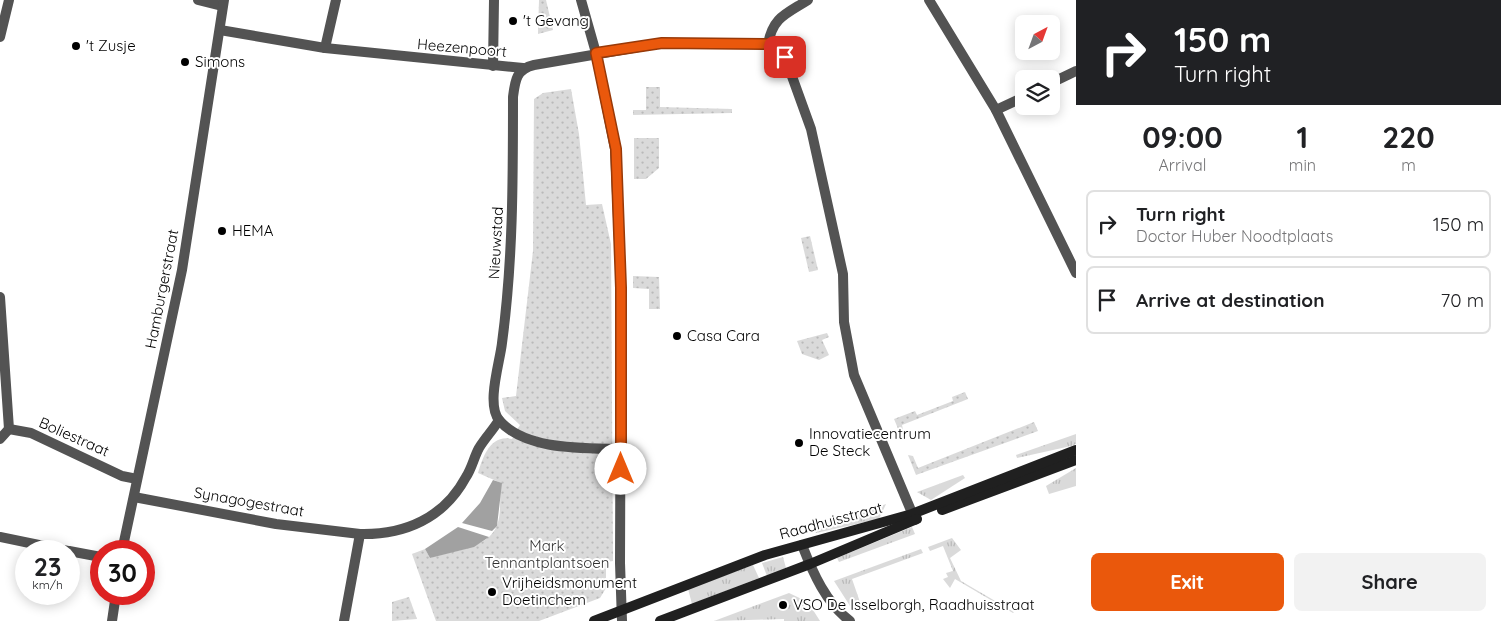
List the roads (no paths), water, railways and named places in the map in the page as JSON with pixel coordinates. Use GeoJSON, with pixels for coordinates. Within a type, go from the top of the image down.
{"type":"FeatureCollection","features":[{"type":"Feature","properties":{"kind":"main road","name":"Raadhuisstraat"},"geometry":{"type":"LineString","coordinates":[[660,621],[812,569],[914,517],[1076,450]]}},
{"type":"Feature","properties":{"kind":"main road","name":"Raadhuisstraat"},"geometry":{"type":"LineString","coordinates":[[594,621],[765,555],[914,517],[1076,460]]}},
{"type":"Feature","properties":{"kind":"street"},"geometry":{"type":"LineString","coordinates":[[0,37],[9,0]]}},
{"type":"Feature","properties":{"kind":"street"},"geometry":{"type":"LineString","coordinates":[[198,0],[223,3]]}},
{"type":"Feature","properties":{"kind":"street"},"geometry":{"type":"LineString","coordinates":[[325,48],[336,0]]}},
{"type":"Feature","properties":{"kind":"street"},"geometry":{"type":"LineString","coordinates":[[493,66],[494,0]]}},
{"type":"Feature","properties":{"kind":"street"},"geometry":{"type":"LineString","coordinates":[[581,0],[596,53],[616,149],[621,288],[622,621]]}},
{"type":"Feature","properties":{"kind":"street"},"geometry":{"type":"LineString","coordinates":[[808,0],[778,19],[770,29],[768,44],[778,49],[785,57],[811,129],[843,274],[844,322],[854,375],[914,517]]}},
{"type":"Feature","properties":{"kind":"street"},"geometry":{"type":"LineString","coordinates":[[929,0],[996,110],[1076,273]]}},
{"type":"Feature","properties":{"kind":"street","name":"Hamburgerstraat"},"geometry":{"type":"LineString","coordinates":[[124,540],[182,270],[223,3]]}},
{"type":"Feature","properties":{"kind":"street","name":"Heezenpoort"},"geometry":{"type":"LineString","coordinates":[[220,30],[325,48],[523,68],[596,53],[662,43],[768,44]]}},
{"type":"Feature","properties":{"kind":"street","name":"Nieuwstad"},"geometry":{"type":"LineString","coordinates":[[499,420],[494,405],[494,392],[502,343],[512,246],[513,97],[517,75],[523,68]]}},
{"type":"Feature","properties":{"kind":"street"},"geometry":{"type":"LineString","coordinates":[[1060,79],[1076,71]]}},
{"type":"Feature","properties":{"kind":"street"},"geometry":{"type":"LineString","coordinates":[[996,110],[1015,101]]}},
{"type":"Feature","properties":{"kind":"street"},"geometry":{"type":"LineString","coordinates":[[0,297],[1,339],[9,429],[0,439]]}},
{"type":"Feature","properties":{"kind":"street"},"geometry":{"type":"LineString","coordinates":[[344,621],[360,534],[380,534],[408,528],[427,520],[443,507],[467,476],[479,449],[499,420],[520,434],[554,446],[621,449]]}},
{"type":"Feature","properties":{"kind":"street","name":"Boliestraat"},"geometry":{"type":"LineString","coordinates":[[9,429],[31,433],[122,476],[137,479]]}},
{"type":"Feature","properties":{"kind":"street","name":"Synagogestraat"},"geometry":{"type":"LineString","coordinates":[[134,497],[276,524],[360,534]]}},
{"type":"Feature","properties":{"kind":"street"},"geometry":{"type":"LineString","coordinates":[[0,538],[15,541]]}},
{"type":"Feature","properties":{"kind":"street"},"geometry":{"type":"LineString","coordinates":[[802,545],[812,569],[840,614],[850,621]]}},
{"type":"Feature","properties":{"kind":"street"},"geometry":{"type":"LineString","coordinates":[[112,621],[114,605]]}},
{"type":"Feature","properties":{"kind":"place","name":"'t Gevang"},"geometry":{"type":"Point","coordinates":[513,21]}},
{"type":"Feature","properties":{"kind":"place","name":"'t Zusje"},"geometry":{"type":"Point","coordinates":[76,46]}},
{"type":"Feature","properties":{"kind":"place","name":"Simons"},"geometry":{"type":"Point","coordinates":[185,62]}},
{"type":"Feature","properties":{"kind":"place","name":"HEMA"},"geometry":{"type":"Point","coordinates":[222,231]}},
{"type":"Feature","properties":{"kind":"place","name":"Casa Cara"},"geometry":{"type":"Point","coordinates":[677,336]}},
{"type":"Feature","properties":{"kind":"place","name":"Innovatiecentrum De Steck"},"geometry":{"type":"Point","coordinates":[799,443]}},
{"type":"Feature","properties":{"kind":"place","name":"Vrijheidsmonument Doetinchem"},"geometry":{"type":"Point","coordinates":[492,592]}},
{"type":"Feature","properties":{"kind":"place","name":"VSO De Isselborgh, Raadhuisstraat"},"geometry":{"type":"Point","coordinates":[783,605]}},
{"type":"Feature","properties":{"kind":"park label","name":"Mark Tennantplantsoen"},"geometry":{"type":"Point","coordinates":[547,554]}}]}
